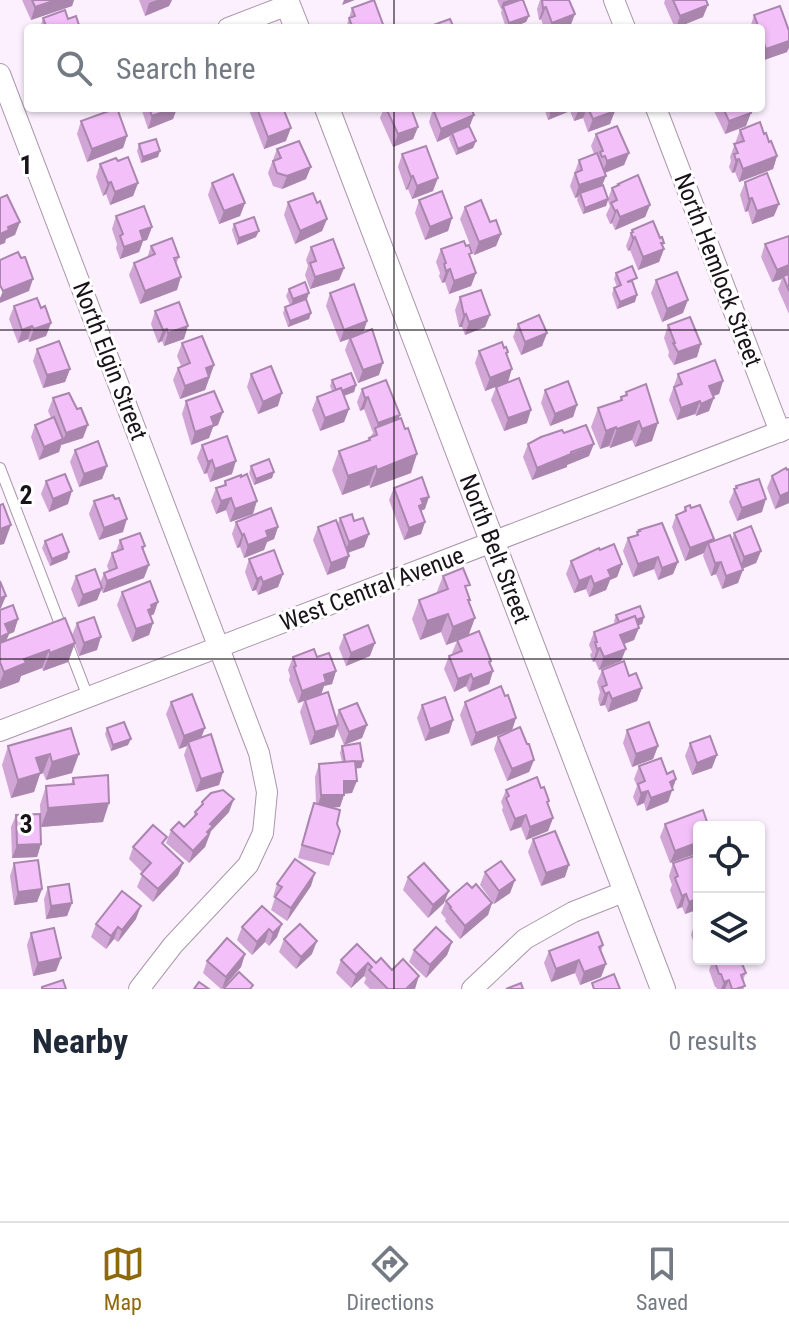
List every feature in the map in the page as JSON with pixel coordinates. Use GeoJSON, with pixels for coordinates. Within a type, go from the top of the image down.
{"type":"FeatureCollection","features":[{"type":"Feature","properties":{"kind":"street"},"geometry":{"type":"LineString","coordinates":[[614,0],[623,24]]}},
{"type":"Feature","properties":{"kind":"street"},"geometry":{"type":"LineString","coordinates":[[237,24],[287,2],[295,24]]}},
{"type":"Feature","properties":{"kind":"street","name":"North Elgin Street"},"geometry":{"type":"LineString","coordinates":[[0,74],[259,753],[267,792],[263,833],[248,865],[173,945],[139,989]]}},
{"type":"Feature","properties":{"kind":"street","name":"North Belt Street"},"geometry":{"type":"LineString","coordinates":[[329,112],[663,989]]}},
{"type":"Feature","properties":{"kind":"street","name":"North Hemlock Street"},"geometry":{"type":"LineString","coordinates":[[658,112],[784,430]]}},
{"type":"Feature","properties":{"kind":"street","name":"West Central Avenue"},"geometry":{"type":"LineString","coordinates":[[0,731],[784,430]]}},
{"type":"Feature","properties":{"kind":"street"},"geometry":{"type":"LineString","coordinates":[[472,989],[525,939],[573,912],[626,891]]}},
{"type":"Feature","properties":{"kind":"lane"},"geometry":{"type":"LineString","coordinates":[[0,468],[88,697]]}},
{"type":"Feature","properties":{"kind":"building"},"geometry":{"type":"Polygon","coordinates":[[[32,0],[56,0],[35,7],[32,0]]]}},
{"type":"Feature","properties":{"kind":"building"},"geometry":{"type":"Polygon","coordinates":[[[374,0],[383,24],[351,24],[349,18],[355,16],[352,8],[374,0]]]}},
{"type":"Feature","properties":{"kind":"building"},"geometry":{"type":"Polygon","coordinates":[[[523,0],[529,16],[509,23],[503,6],[523,0]]]}},
{"type":"Feature","properties":{"kind":"building"},"geometry":{"type":"Polygon","coordinates":[[[542,0],[569,0],[575,14],[552,23],[542,0]]]}},
{"type":"Feature","properties":{"kind":"building"},"geometry":{"type":"Polygon","coordinates":[[[673,0],[706,0],[708,5],[680,16],[673,0]]]}},
{"type":"Feature","properties":{"kind":"building"},"geometry":{"type":"Polygon","coordinates":[[[780,6],[789,31],[789,41],[766,49],[765,24],[757,24],[754,15],[780,6]]]}},
{"type":"Feature","properties":{"kind":"building"},"geometry":{"type":"Polygon","coordinates":[[[65,10],[68,19],[76,16],[79,24],[45,24],[43,18],[65,10]]]}},
{"type":"Feature","properties":{"kind":"building"},"geometry":{"type":"Polygon","coordinates":[[[450,19],[452,24],[436,24],[450,19]]]}},
{"type":"Feature","properties":{"kind":"building"},"geometry":{"type":"Polygon","coordinates":[[[106,112],[118,112],[127,136],[92,149],[81,121],[106,112]]]}},
{"type":"Feature","properties":{"kind":"building"},"geometry":{"type":"Polygon","coordinates":[[[259,112],[285,112],[291,128],[268,137],[259,112]]]}},
{"type":"Feature","properties":{"kind":"building"},"geometry":{"type":"Polygon","coordinates":[[[388,112],[412,112],[418,127],[398,134],[388,112]]]}},
{"type":"Feature","properties":{"kind":"building"},"geometry":{"type":"Polygon","coordinates":[[[434,112],[473,112],[474,115],[441,129],[434,112]]]}},
{"type":"Feature","properties":{"kind":"building"},"geometry":{"type":"Polygon","coordinates":[[[590,112],[612,112],[593,119],[590,112]]]}},
{"type":"Feature","properties":{"kind":"building"},"geometry":{"type":"Polygon","coordinates":[[[725,112],[751,113],[729,121],[725,112]]]}},
{"type":"Feature","properties":{"kind":"building"},"geometry":{"type":"Polygon","coordinates":[[[760,122],[777,156],[743,169],[739,159],[736,160],[734,154],[738,153],[734,144],[744,141],[740,130],[760,122]]]}},
{"type":"Feature","properties":{"kind":"building"},"geometry":{"type":"Polygon","coordinates":[[[469,126],[476,141],[458,149],[452,133],[469,126]]]}},
{"type":"Feature","properties":{"kind":"building"},"geometry":{"type":"Polygon","coordinates":[[[617,126],[629,153],[607,161],[605,156],[602,157],[600,152],[603,151],[596,134],[617,126]]]}},
{"type":"Feature","properties":{"kind":"building"},"geometry":{"type":"Polygon","coordinates":[[[156,139],[160,151],[143,157],[139,144],[156,139]]]}},
{"type":"Feature","properties":{"kind":"building"},"geometry":{"type":"Polygon","coordinates":[[[299,141],[311,167],[287,176],[277,173],[273,161],[281,158],[277,149],[299,141]]]}},
{"type":"Feature","properties":{"kind":"building"},"geometry":{"type":"Polygon","coordinates":[[[426,146],[438,178],[417,186],[402,154],[426,146]]]}},
{"type":"Feature","properties":{"kind":"building"},"geometry":{"type":"Polygon","coordinates":[[[597,153],[606,176],[579,185],[575,173],[582,170],[579,160],[597,153]]]}},
{"type":"Feature","properties":{"kind":"building"},"geometry":{"type":"Polygon","coordinates":[[[128,157],[138,183],[115,192],[100,164],[128,157]]]}},
{"type":"Feature","properties":{"kind":"building"},"geometry":{"type":"Polygon","coordinates":[[[767,173],[779,204],[757,211],[752,198],[749,199],[745,182],[767,173]]]}},
{"type":"Feature","properties":{"kind":"building"},"geometry":{"type":"Polygon","coordinates":[[[233,174],[245,203],[224,211],[212,183],[233,174]]]}},
{"type":"Feature","properties":{"kind":"building"},"geometry":{"type":"Polygon","coordinates":[[[638,175],[650,205],[620,217],[611,203],[617,200],[612,188],[638,175]]]}},
{"type":"Feature","properties":{"kind":"building"},"geometry":{"type":"Polygon","coordinates":[[[603,185],[608,199],[585,208],[580,193],[603,185]]]}},
{"type":"Feature","properties":{"kind":"building"},"geometry":{"type":"Polygon","coordinates":[[[442,191],[452,218],[430,227],[419,200],[442,191]]]}},
{"type":"Feature","properties":{"kind":"building"},"geometry":{"type":"Polygon","coordinates":[[[313,193],[327,219],[300,231],[288,202],[313,193]]]}},
{"type":"Feature","properties":{"kind":"building"},"geometry":{"type":"Polygon","coordinates":[[[7,195],[20,222],[0,234],[0,198],[7,195]]]}},
{"type":"Feature","properties":{"kind":"building"},"geometry":{"type":"Polygon","coordinates":[[[481,200],[490,222],[496,220],[501,234],[479,242],[465,207],[481,200]]]}},
{"type":"Feature","properties":{"kind":"building"},"geometry":{"type":"Polygon","coordinates":[[[144,206],[152,227],[140,231],[143,240],[124,247],[116,216],[144,206]]]}},
{"type":"Feature","properties":{"kind":"building"},"geometry":{"type":"Polygon","coordinates":[[[254,217],[259,231],[239,238],[234,224],[254,217]]]}},
{"type":"Feature","properties":{"kind":"building"},"geometry":{"type":"Polygon","coordinates":[[[653,221],[662,237],[664,249],[643,257],[631,233],[653,221]]]}},
{"type":"Feature","properties":{"kind":"building"},"geometry":{"type":"Polygon","coordinates":[[[789,236],[789,265],[777,270],[765,244],[789,236]]]}},
{"type":"Feature","properties":{"kind":"building"},"geometry":{"type":"Polygon","coordinates":[[[172,238],[179,257],[174,258],[181,277],[145,291],[134,263],[155,254],[151,246],[172,238]]]}},
{"type":"Feature","properties":{"kind":"building"},"geometry":{"type":"Polygon","coordinates":[[[333,239],[344,268],[315,277],[310,263],[316,261],[311,247],[333,239]]]}},
{"type":"Feature","properties":{"kind":"building"},"geometry":{"type":"Polygon","coordinates":[[[464,241],[472,253],[469,254],[476,273],[454,281],[450,269],[446,271],[441,249],[464,241]]]}},
{"type":"Feature","properties":{"kind":"building"},"geometry":{"type":"Polygon","coordinates":[[[18,252],[21,258],[25,257],[33,279],[3,291],[0,285],[0,260],[18,252]]]}},
{"type":"Feature","properties":{"kind":"building"},"geometry":{"type":"Polygon","coordinates":[[[632,266],[637,278],[627,282],[632,281],[637,295],[620,302],[614,288],[621,285],[616,273],[632,266]]]}},
{"type":"Feature","properties":{"kind":"building"},"geometry":{"type":"Polygon","coordinates":[[[677,272],[688,300],[667,309],[656,280],[677,272]]]}},
{"type":"Feature","properties":{"kind":"building"},"geometry":{"type":"Polygon","coordinates":[[[789,274],[789,291],[783,276],[789,274]]]}},
{"type":"Feature","properties":{"kind":"building"},"geometry":{"type":"Polygon","coordinates":[[[305,282],[309,293],[293,299],[289,289],[305,282]]]}},
{"type":"Feature","properties":{"kind":"building"},"geometry":{"type":"Polygon","coordinates":[[[354,284],[367,321],[344,330],[330,293],[354,284]]]}},
{"type":"Feature","properties":{"kind":"building"},"geometry":{"type":"Polygon","coordinates":[[[481,290],[490,315],[469,322],[460,297],[481,290]]]}},
{"type":"Feature","properties":{"kind":"building"},"geometry":{"type":"Polygon","coordinates":[[[37,298],[41,308],[45,306],[51,323],[22,330],[14,306],[37,298]]]}},
{"type":"Feature","properties":{"kind":"building"},"geometry":{"type":"Polygon","coordinates":[[[306,299],[311,313],[290,321],[285,307],[306,299]]]}},
{"type":"Feature","properties":{"kind":"building"},"geometry":{"type":"Polygon","coordinates":[[[179,302],[188,326],[168,333],[167,329],[163,330],[155,311],[179,302]]]}},
{"type":"Feature","properties":{"kind":"building"},"geometry":{"type":"Polygon","coordinates":[[[539,315],[547,333],[525,342],[518,324],[539,315]]]}},
{"type":"Feature","properties":{"kind":"building"},"geometry":{"type":"Polygon","coordinates":[[[690,317],[701,344],[678,352],[668,325],[690,317]]]}},
{"type":"Feature","properties":{"kind":"building"},"geometry":{"type":"Polygon","coordinates":[[[372,329],[383,363],[363,370],[350,338],[372,329]]]}},
{"type":"Feature","properties":{"kind":"building"},"geometry":{"type":"Polygon","coordinates":[[[202,336],[214,365],[206,368],[209,377],[185,386],[178,368],[190,363],[182,343],[202,336]]]}},
{"type":"Feature","properties":{"kind":"building"},"geometry":{"type":"Polygon","coordinates":[[[59,341],[70,369],[47,375],[37,349],[59,341]]]}},
{"type":"Feature","properties":{"kind":"building"},"geometry":{"type":"Polygon","coordinates":[[[502,342],[512,369],[490,378],[479,351],[502,342]]]}},
{"type":"Feature","properties":{"kind":"building"},"geometry":{"type":"Polygon","coordinates":[[[715,360],[723,381],[709,386],[714,398],[681,408],[674,387],[682,384],[678,374],[715,360]]]}},
{"type":"Feature","properties":{"kind":"building"},"geometry":{"type":"Polygon","coordinates":[[[271,366],[282,393],[263,402],[251,374],[271,366]]]}},
{"type":"Feature","properties":{"kind":"building"},"geometry":{"type":"Polygon","coordinates":[[[351,373],[356,385],[342,391],[341,388],[336,390],[332,380],[351,373]]]}},
{"type":"Feature","properties":{"kind":"building"},"geometry":{"type":"Polygon","coordinates":[[[519,378],[531,410],[508,418],[496,387],[519,378]]]}},
{"type":"Feature","properties":{"kind":"building"},"geometry":{"type":"Polygon","coordinates":[[[386,380],[400,415],[378,423],[362,389],[386,380]]]}},
{"type":"Feature","properties":{"kind":"building"},"geometry":{"type":"Polygon","coordinates":[[[568,381],[577,405],[555,414],[545,390],[568,381]]]}},
{"type":"Feature","properties":{"kind":"building"},"geometry":{"type":"Polygon","coordinates":[[[646,384],[658,423],[642,429],[639,421],[606,431],[598,408],[622,400],[626,392],[646,384]]]}},
{"type":"Feature","properties":{"kind":"building"},"geometry":{"type":"Polygon","coordinates":[[[341,388],[349,409],[325,418],[317,397],[341,388]]]}},
{"type":"Feature","properties":{"kind":"building"},"geometry":{"type":"Polygon","coordinates":[[[214,391],[223,412],[211,417],[214,425],[195,432],[186,401],[214,391]]]}},
{"type":"Feature","properties":{"kind":"building"},"geometry":{"type":"Polygon","coordinates":[[[69,393],[77,409],[81,408],[88,425],[66,433],[53,398],[69,393]]]}},
{"type":"Feature","properties":{"kind":"building"},"geometry":{"type":"Polygon","coordinates":[[[54,417],[63,439],[44,447],[35,425],[54,417]]]}},
{"type":"Feature","properties":{"kind":"building"},"geometry":{"type":"Polygon","coordinates":[[[401,418],[417,454],[377,470],[376,466],[348,476],[339,451],[370,440],[377,435],[375,428],[401,418]]]}},
{"type":"Feature","properties":{"kind":"building"},"geometry":{"type":"Polygon","coordinates":[[[586,425],[594,444],[537,468],[528,444],[562,430],[564,433],[586,425]]]}},
{"type":"Feature","properties":{"kind":"building"},"geometry":{"type":"Polygon","coordinates":[[[227,436],[236,461],[215,469],[212,460],[208,462],[202,445],[227,436]]]}},
{"type":"Feature","properties":{"kind":"building"},"geometry":{"type":"Polygon","coordinates":[[[98,441],[107,466],[84,474],[75,450],[98,441]]]}},
{"type":"Feature","properties":{"kind":"building"},"geometry":{"type":"Polygon","coordinates":[[[269,459],[274,472],[256,479],[251,466],[269,459]]]}},
{"type":"Feature","properties":{"kind":"building"},"geometry":{"type":"Polygon","coordinates":[[[789,469],[789,492],[780,496],[772,476],[789,469]]]}},
{"type":"Feature","properties":{"kind":"building"},"geometry":{"type":"Polygon","coordinates":[[[65,474],[72,491],[53,499],[46,481],[65,474]]]}},
{"type":"Feature","properties":{"kind":"building"},"geometry":{"type":"Polygon","coordinates":[[[247,474],[257,501],[235,509],[231,498],[221,501],[216,488],[226,485],[225,481],[247,474]]]}},
{"type":"Feature","properties":{"kind":"building"},"geometry":{"type":"Polygon","coordinates":[[[422,477],[429,497],[421,499],[423,504],[419,506],[425,522],[409,528],[394,488],[422,477]]]}},
{"type":"Feature","properties":{"kind":"building"},"geometry":{"type":"Polygon","coordinates":[[[759,479],[766,499],[742,508],[734,489],[759,479]]]}},
{"type":"Feature","properties":{"kind":"building"},"geometry":{"type":"Polygon","coordinates":[[[113,495],[115,499],[119,498],[127,519],[104,528],[94,501],[113,495]]]}},
{"type":"Feature","properties":{"kind":"building"},"geometry":{"type":"Polygon","coordinates":[[[3,504],[11,525],[0,529],[0,505],[3,504]]]}},
{"type":"Feature","properties":{"kind":"building"},"geometry":{"type":"Polygon","coordinates":[[[690,505],[691,508],[700,505],[714,539],[690,548],[676,515],[686,511],[685,507],[690,505]]]}},
{"type":"Feature","properties":{"kind":"building"},"geometry":{"type":"Polygon","coordinates":[[[271,508],[278,527],[266,531],[268,537],[248,545],[236,522],[271,508]]]}},
{"type":"Feature","properties":{"kind":"building"},"geometry":{"type":"Polygon","coordinates":[[[352,514],[354,521],[363,518],[369,534],[349,542],[340,518],[352,514]]]}},
{"type":"Feature","properties":{"kind":"building"},"geometry":{"type":"Polygon","coordinates":[[[336,520],[349,556],[331,563],[318,527],[336,520]]]}},
{"type":"Feature","properties":{"kind":"building"},"geometry":{"type":"Polygon","coordinates":[[[662,523],[678,562],[662,568],[658,557],[638,564],[628,538],[638,535],[639,530],[662,523]]]}},
{"type":"Feature","properties":{"kind":"building"},"geometry":{"type":"Polygon","coordinates":[[[751,526],[761,551],[744,557],[734,533],[751,526]]]}},
{"type":"Feature","properties":{"kind":"building"},"geometry":{"type":"Polygon","coordinates":[[[140,533],[149,565],[107,581],[104,573],[117,568],[112,553],[123,549],[120,540],[140,533]]]}},
{"type":"Feature","properties":{"kind":"building"},"geometry":{"type":"Polygon","coordinates":[[[62,534],[69,552],[52,559],[45,541],[62,534]]]}},
{"type":"Feature","properties":{"kind":"building"},"geometry":{"type":"Polygon","coordinates":[[[730,535],[743,570],[726,576],[721,562],[715,563],[708,543],[730,535]]]}},
{"type":"Feature","properties":{"kind":"building"},"geometry":{"type":"Polygon","coordinates":[[[614,544],[622,564],[608,570],[611,577],[594,584],[591,576],[579,581],[571,561],[614,544]]]}},
{"type":"Feature","properties":{"kind":"building"},"geometry":{"type":"Polygon","coordinates":[[[274,550],[283,574],[263,582],[261,577],[257,579],[249,559],[274,550]]]}},
{"type":"Feature","properties":{"kind":"building"},"geometry":{"type":"Polygon","coordinates":[[[463,568],[470,585],[465,586],[475,618],[453,627],[448,614],[427,621],[419,600],[448,589],[443,576],[463,568]]]}},
{"type":"Feature","properties":{"kind":"building"},"geometry":{"type":"Polygon","coordinates":[[[95,569],[102,588],[83,595],[76,576],[95,569]]]}},
{"type":"Feature","properties":{"kind":"building"},"geometry":{"type":"Polygon","coordinates":[[[0,581],[6,596],[0,598],[0,581]]]}},
{"type":"Feature","properties":{"kind":"building"},"geometry":{"type":"Polygon","coordinates":[[[150,581],[158,602],[148,610],[153,623],[136,629],[122,592],[150,581]]]}},
{"type":"Feature","properties":{"kind":"building"},"geometry":{"type":"Polygon","coordinates":[[[13,605],[18,619],[5,624],[9,633],[0,637],[0,610],[13,605]]]}},
{"type":"Feature","properties":{"kind":"building"},"geometry":{"type":"Polygon","coordinates":[[[640,606],[644,617],[636,620],[635,616],[619,622],[616,615],[640,606]]]}},
{"type":"Feature","properties":{"kind":"building"},"geometry":{"type":"Polygon","coordinates":[[[635,616],[639,628],[620,635],[626,649],[604,657],[600,648],[597,649],[594,632],[635,616]]]}},
{"type":"Feature","properties":{"kind":"building"},"geometry":{"type":"Polygon","coordinates":[[[94,617],[101,637],[84,643],[77,623],[94,617]]]}},
{"type":"Feature","properties":{"kind":"building"},"geometry":{"type":"Polygon","coordinates":[[[65,618],[75,643],[24,659],[26,663],[4,672],[0,662],[0,643],[65,618]]]}},
{"type":"Feature","properties":{"kind":"building"},"geometry":{"type":"Polygon","coordinates":[[[368,625],[375,643],[351,653],[344,635],[368,625]]]}},
{"type":"Feature","properties":{"kind":"building"},"geometry":{"type":"Polygon","coordinates":[[[479,631],[493,671],[473,679],[471,674],[458,679],[449,656],[462,651],[457,640],[479,631]]]}},
{"type":"Feature","properties":{"kind":"building"},"geometry":{"type":"Polygon","coordinates":[[[314,649],[317,657],[329,653],[336,671],[324,675],[326,682],[302,691],[293,657],[314,649]]]}},
{"type":"Feature","properties":{"kind":"building"},"geometry":{"type":"Polygon","coordinates":[[[624,661],[629,676],[636,673],[642,688],[612,699],[602,687],[607,685],[602,670],[624,661]]]}},
{"type":"Feature","properties":{"kind":"building"},"geometry":{"type":"Polygon","coordinates":[[[501,686],[505,696],[508,695],[516,718],[476,733],[465,702],[501,686]]]}},
{"type":"Feature","properties":{"kind":"building"},"geometry":{"type":"Polygon","coordinates":[[[328,692],[338,725],[315,732],[305,700],[328,692]]]}},
{"type":"Feature","properties":{"kind":"building"},"geometry":{"type":"Polygon","coordinates":[[[192,694],[205,728],[184,736],[171,702],[192,694]]]}},
{"type":"Feature","properties":{"kind":"building"},"geometry":{"type":"Polygon","coordinates":[[[445,697],[453,720],[430,729],[422,705],[445,697]]]}},
{"type":"Feature","properties":{"kind":"building"},"geometry":{"type":"Polygon","coordinates":[[[357,703],[367,725],[349,732],[339,710],[357,703]]]}},
{"type":"Feature","properties":{"kind":"building"},"geometry":{"type":"Polygon","coordinates":[[[124,722],[131,739],[113,745],[107,728],[124,722]]]}},
{"type":"Feature","properties":{"kind":"building"},"geometry":{"type":"Polygon","coordinates":[[[649,722],[658,746],[636,754],[627,730],[649,722]]]}},
{"type":"Feature","properties":{"kind":"building"},"geometry":{"type":"Polygon","coordinates":[[[520,727],[534,760],[512,769],[498,737],[520,727]]]}},
{"type":"Feature","properties":{"kind":"building"},"geometry":{"type":"Polygon","coordinates":[[[71,728],[79,754],[52,762],[50,754],[36,758],[41,773],[18,780],[8,746],[71,728]]]}},
{"type":"Feature","properties":{"kind":"building"},"geometry":{"type":"Polygon","coordinates":[[[211,734],[223,772],[201,779],[188,742],[211,734]]]}},
{"type":"Feature","properties":{"kind":"building"},"geometry":{"type":"Polygon","coordinates":[[[710,736],[717,755],[697,763],[690,743],[710,736]]]}},
{"type":"Feature","properties":{"kind":"building"},"geometry":{"type":"Polygon","coordinates":[[[360,743],[363,761],[345,762],[342,746],[360,743]]]}},
{"type":"Feature","properties":{"kind":"building"},"geometry":{"type":"Polygon","coordinates":[[[661,758],[667,774],[673,771],[676,779],[670,782],[673,790],[651,798],[648,791],[641,793],[638,784],[645,781],[639,766],[661,758]]]}},
{"type":"Feature","properties":{"kind":"building"},"geometry":{"type":"Polygon","coordinates":[[[355,761],[357,781],[344,781],[344,795],[321,795],[319,764],[355,761]]]}},
{"type":"Feature","properties":{"kind":"building"},"geometry":{"type":"Polygon","coordinates":[[[108,775],[109,803],[48,808],[46,786],[74,784],[73,778],[108,775]]]}},
{"type":"Feature","properties":{"kind":"building"},"geometry":{"type":"Polygon","coordinates":[[[537,777],[541,788],[544,787],[553,818],[530,827],[526,815],[515,819],[506,790],[537,777]]]}},
{"type":"Feature","properties":{"kind":"building"},"geometry":{"type":"Polygon","coordinates":[[[223,790],[234,799],[210,824],[213,826],[207,832],[209,834],[193,851],[171,830],[179,822],[184,827],[211,793],[223,790]]]}},
{"type":"Feature","properties":{"kind":"building"},"geometry":{"type":"Polygon","coordinates":[[[314,803],[340,810],[337,824],[340,831],[333,854],[302,845],[314,803]]]}},
{"type":"Feature","properties":{"kind":"building"},"geometry":{"type":"Polygon","coordinates":[[[703,810],[707,821],[693,821],[693,844],[675,851],[665,824],[703,810]]]}},
{"type":"Feature","properties":{"kind":"building"},"geometry":{"type":"Polygon","coordinates":[[[40,814],[41,844],[17,845],[16,815],[40,814]]]}},
{"type":"Feature","properties":{"kind":"building"},"geometry":{"type":"Polygon","coordinates":[[[153,825],[167,837],[162,843],[183,863],[158,889],[141,874],[151,863],[133,847],[153,825]]]}},
{"type":"Feature","properties":{"kind":"building"},"geometry":{"type":"Polygon","coordinates":[[[555,831],[569,865],[546,873],[533,839],[555,831]]]}},
{"type":"Feature","properties":{"kind":"building"},"geometry":{"type":"Polygon","coordinates":[[[693,856],[693,900],[689,902],[686,894],[682,896],[673,863],[693,856]]]}},
{"type":"Feature","properties":{"kind":"building"},"geometry":{"type":"Polygon","coordinates":[[[295,859],[315,873],[291,908],[275,897],[282,887],[277,884],[295,859]]]}},
{"type":"Feature","properties":{"kind":"building"},"geometry":{"type":"Polygon","coordinates":[[[38,860],[42,889],[18,892],[14,863],[38,860]]]}},
{"type":"Feature","properties":{"kind":"building"},"geometry":{"type":"Polygon","coordinates":[[[501,861],[515,880],[499,891],[485,872],[501,861]]]}},
{"type":"Feature","properties":{"kind":"building"},"geometry":{"type":"Polygon","coordinates":[[[424,863],[449,891],[433,905],[408,877],[424,863]]]}},
{"type":"Feature","properties":{"kind":"building"},"geometry":{"type":"Polygon","coordinates":[[[467,883],[472,888],[476,884],[492,903],[465,926],[446,901],[467,883]]]}},
{"type":"Feature","properties":{"kind":"building"},"geometry":{"type":"Polygon","coordinates":[[[69,884],[72,903],[51,906],[48,887],[69,884]]]}},
{"type":"Feature","properties":{"kind":"building"},"geometry":{"type":"Polygon","coordinates":[[[122,891],[141,906],[122,930],[118,927],[111,936],[96,924],[122,891]]]}},
{"type":"Feature","properties":{"kind":"building"},"geometry":{"type":"Polygon","coordinates":[[[262,906],[282,924],[273,933],[269,929],[257,942],[242,927],[262,906]]]}},
{"type":"Feature","properties":{"kind":"building"},"geometry":{"type":"Polygon","coordinates":[[[300,924],[317,941],[301,957],[284,939],[300,924]]]}},
{"type":"Feature","properties":{"kind":"building"},"geometry":{"type":"Polygon","coordinates":[[[436,927],[452,942],[430,965],[414,950],[436,927]]]}},
{"type":"Feature","properties":{"kind":"building"},"geometry":{"type":"Polygon","coordinates":[[[54,928],[61,958],[38,963],[31,933],[54,928]]]}},
{"type":"Feature","properties":{"kind":"building"},"geometry":{"type":"Polygon","coordinates":[[[598,932],[603,945],[599,947],[606,964],[584,972],[579,960],[556,969],[549,951],[598,932]]]}},
{"type":"Feature","properties":{"kind":"building"},"geometry":{"type":"Polygon","coordinates":[[[227,938],[245,954],[226,977],[207,961],[227,938]]]}},
{"type":"Feature","properties":{"kind":"building"},"geometry":{"type":"Polygon","coordinates":[[[357,944],[376,963],[381,958],[392,970],[403,959],[419,976],[406,989],[388,989],[369,970],[372,967],[368,963],[356,975],[341,960],[357,944]]]}},
{"type":"Feature","properties":{"kind":"building"},"geometry":{"type":"Polygon","coordinates":[[[716,965],[743,965],[746,973],[741,975],[745,986],[732,989],[729,980],[724,982],[716,965]]]}},
{"type":"Feature","properties":{"kind":"building"},"geometry":{"type":"Polygon","coordinates":[[[239,972],[253,985],[250,989],[225,989],[224,988],[239,972]]]}},
{"type":"Feature","properties":{"kind":"building"},"geometry":{"type":"Polygon","coordinates":[[[614,974],[620,989],[594,989],[592,983],[614,974]]]}},
{"type":"Feature","properties":{"kind":"building"},"geometry":{"type":"Polygon","coordinates":[[[63,980],[66,989],[42,989],[42,987],[63,980]]]}},
{"type":"Feature","properties":{"kind":"building"},"geometry":{"type":"Polygon","coordinates":[[[199,982],[209,989],[194,989],[199,982]]]}},
{"type":"Feature","properties":{"kind":"building"},"geometry":{"type":"Polygon","coordinates":[[[521,983],[523,989],[506,989],[521,983]]]}}]}
